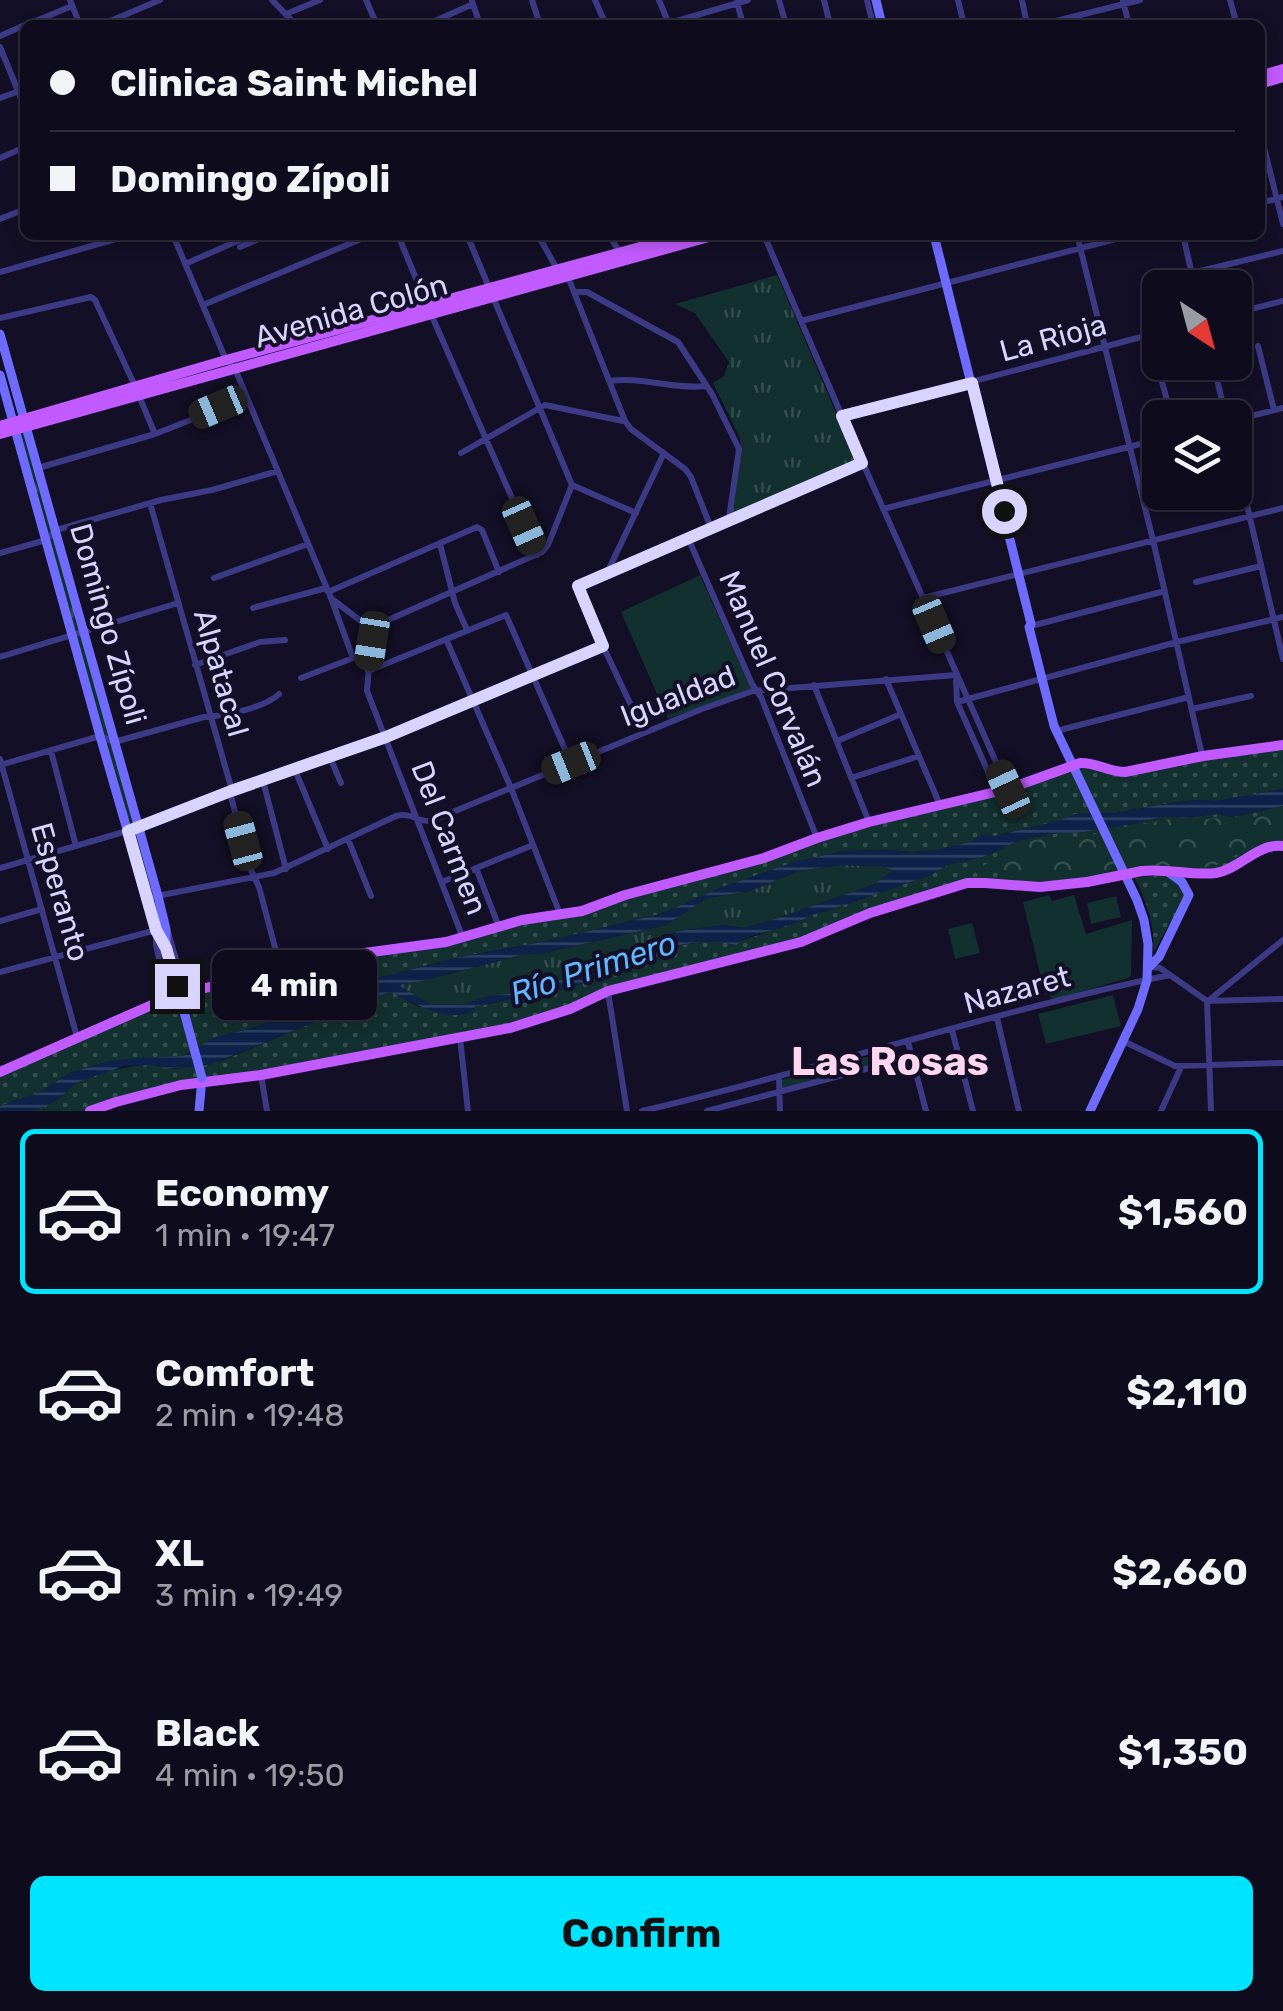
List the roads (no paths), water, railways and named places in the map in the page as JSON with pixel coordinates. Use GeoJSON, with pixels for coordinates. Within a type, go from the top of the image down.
{"type":"FeatureCollection","features":[{"type":"Feature","properties":{"kind":"main road","name":"Avenida Colón"},"geometry":{"type":"LineString","coordinates":[[0,426],[20,424],[492,293],[666,240]]}},
{"type":"Feature","properties":{"kind":"main road","name":"Avenida Colón"},"geometry":{"type":"LineString","coordinates":[[562,272],[695,240]]}},
{"type":"Feature","properties":{"kind":"main road"},"geometry":{"type":"LineString","coordinates":[[934,240],[1025,625],[1029,627],[1056,731],[1144,920],[1149,966],[1142,999],[1090,1111]]}},
{"type":"Feature","properties":{"kind":"main road","name":"Domingo Zípoli"},"geometry":{"type":"LineString","coordinates":[[0,334],[46,540],[72,636],[128,831],[182,989]]}},
{"type":"Feature","properties":{"kind":"main road","name":"Domingo Zípoli"},"geometry":{"type":"LineString","coordinates":[[0,376],[38,468],[138,826],[152,897]]}},
{"type":"Feature","properties":{"kind":"main road","name":"Avenida Colón"},"geometry":{"type":"LineString","coordinates":[[0,434],[20,424]]}},
{"type":"Feature","properties":{"kind":"main road"},"geometry":{"type":"LineString","coordinates":[[0,1072],[182,989],[371,950],[464,939],[522,920],[582,911],[626,895],[764,858],[869,822],[1002,790],[1073,766],[1090,763],[1125,772],[1283,745]]}},
{"type":"Feature","properties":{"kind":"main road"},"geometry":{"type":"LineString","coordinates":[[90,1111],[202,1080],[260,1075],[510,1028],[608,991],[801,942],[870,914],[967,884],[1040,887],[1164,869],[1219,872],[1271,845],[1283,846]]}},
{"type":"Feature","properties":{"kind":"main road"},"geometry":{"type":"LineString","coordinates":[[1149,966],[1159,957],[1189,895],[1182,882],[1164,869]]}},
{"type":"Feature","properties":{"kind":"main road"},"geometry":{"type":"LineString","coordinates":[[182,989],[202,1080],[199,1111]]}},
{"type":"Feature","properties":{"kind":"street"},"geometry":{"type":"LineString","coordinates":[[112,20],[160,0]]}},
{"type":"Feature","properties":{"kind":"street"},"geometry":{"type":"LineString","coordinates":[[272,0],[291,20]]}},
{"type":"Feature","properties":{"kind":"street"},"geometry":{"type":"LineString","coordinates":[[286,14],[320,0]]}},
{"type":"Feature","properties":{"kind":"street"},"geometry":{"type":"LineString","coordinates":[[680,20],[748,0]]}},
{"type":"Feature","properties":{"kind":"street"},"geometry":{"type":"LineString","coordinates":[[1058,20],[1140,0]]}},
{"type":"Feature","properties":{"kind":"street"},"geometry":{"type":"LineString","coordinates":[[436,20],[473,2]]}},
{"type":"Feature","properties":{"kind":"street"},"geometry":{"type":"LineString","coordinates":[[35,20],[71,3]]}},
{"type":"Feature","properties":{"kind":"street"},"geometry":{"type":"LineString","coordinates":[[0,47],[20,86]]}},
{"type":"Feature","properties":{"kind":"street"},"geometry":{"type":"LineString","coordinates":[[1265,147],[1283,224]]}},
{"type":"Feature","properties":{"kind":"street"},"geometry":{"type":"LineString","coordinates":[[0,272],[112,240]]}},
{"type":"Feature","properties":{"kind":"street"},"geometry":{"type":"LineString","coordinates":[[174,240],[278,472],[352,658],[301,678]]}},
{"type":"Feature","properties":{"kind":"street"},"geometry":{"type":"LineString","coordinates":[[185,264],[242,240]]}},
{"type":"Feature","properties":{"kind":"street"},"geometry":{"type":"LineString","coordinates":[[240,247],[256,240]]}},
{"type":"Feature","properties":{"kind":"street"},"geometry":{"type":"LineString","coordinates":[[203,306],[353,240]]}},
{"type":"Feature","properties":{"kind":"street"},"geometry":{"type":"LineString","coordinates":[[400,240],[537,555]]}},
{"type":"Feature","properties":{"kind":"street"},"geometry":{"type":"LineString","coordinates":[[468,240],[572,484],[636,513]]}},
{"type":"Feature","properties":{"kind":"street"},"geometry":{"type":"LineString","coordinates":[[541,240],[574,292],[624,421]]}},
{"type":"Feature","properties":{"kind":"street"},"geometry":{"type":"LineString","coordinates":[[612,240],[620,253]]}},
{"type":"Feature","properties":{"kind":"street"},"geometry":{"type":"LineString","coordinates":[[766,240],[966,698],[1002,790]]}},
{"type":"Feature","properties":{"kind":"street"},"geometry":{"type":"LineString","coordinates":[[1078,240],[1203,756]]}},
{"type":"Feature","properties":{"kind":"street"},"geometry":{"type":"LineString","coordinates":[[801,321],[1111,240]]}},
{"type":"Feature","properties":{"kind":"street"},"geometry":{"type":"LineString","coordinates":[[1183,240],[1191,270]]}},
{"type":"Feature","properties":{"kind":"street"},"geometry":{"type":"LineString","coordinates":[[1204,270],[1283,251]]}},
{"type":"Feature","properties":{"kind":"street"},"geometry":{"type":"LineString","coordinates":[[574,292],[586,292],[678,342],[738,446],[729,520]]}},
{"type":"Feature","properties":{"kind":"street"},"geometry":{"type":"LineString","coordinates":[[0,318],[95,300],[155,434]]}},
{"type":"Feature","properties":{"kind":"street"},"geometry":{"type":"LineString","coordinates":[[1252,308],[1283,301]]}},
{"type":"Feature","properties":{"kind":"street","name":"La Rioja"},"geometry":{"type":"LineString","coordinates":[[842,416],[1142,337]]}},
{"type":"Feature","properties":{"kind":"street"},"geometry":{"type":"LineString","coordinates":[[1252,416],[1278,409],[1258,346]]}},
{"type":"Feature","properties":{"kind":"street"},"geometry":{"type":"LineString","coordinates":[[610,381],[706,386]]}},
{"type":"Feature","properties":{"kind":"street"},"geometry":{"type":"LineString","coordinates":[[38,468],[155,434],[246,398]]}},
{"type":"Feature","properties":{"kind":"street"},"geometry":{"type":"LineString","coordinates":[[462,453],[538,407],[550,405],[624,421],[688,473],[711,528]]}},
{"type":"Feature","properties":{"kind":"street"},"geometry":{"type":"LineString","coordinates":[[883,509],[1142,444]]}},
{"type":"Feature","properties":{"kind":"street"},"geometry":{"type":"LineString","coordinates":[[607,574],[664,453]]}},
{"type":"Feature","properties":{"kind":"street"},"geometry":{"type":"LineString","coordinates":[[644,732],[578,586],[862,463]]}},
{"type":"Feature","properties":{"kind":"street"},"geometry":{"type":"LineString","coordinates":[[0,553],[46,540],[56,530],[278,472]]}},
{"type":"Feature","properties":{"kind":"street"},"geometry":{"type":"LineString","coordinates":[[328,593],[370,628],[452,593],[537,555],[548,544],[572,484]]}},
{"type":"Feature","properties":{"kind":"street","name":"Alpatacal"},"geometry":{"type":"LineString","coordinates":[[150,503],[281,970]]}},
{"type":"Feature","properties":{"kind":"street"},"geometry":{"type":"LineString","coordinates":[[923,598],[1283,508]]}},
{"type":"Feature","properties":{"kind":"street"},"geometry":{"type":"LineString","coordinates":[[1248,510],[1283,659]]}},
{"type":"Feature","properties":{"kind":"street"},"geometry":{"type":"LineString","coordinates":[[253,608],[328,593],[477,528],[482,530],[499,572]]}},
{"type":"Feature","properties":{"kind":"street","name":"Manuel Corvalán"},"geometry":{"type":"LineString","coordinates":[[688,538],[816,838]]}},
{"type":"Feature","properties":{"kind":"street"},"geometry":{"type":"LineString","coordinates":[[214,578],[308,544]]}},
{"type":"Feature","properties":{"kind":"street"},"geometry":{"type":"LineString","coordinates":[[440,544],[452,593],[467,630]]}},
{"type":"Feature","properties":{"kind":"street"},"geometry":{"type":"LineString","coordinates":[[621,545],[633,562]]}},
{"type":"Feature","properties":{"kind":"street"},"geometry":{"type":"LineString","coordinates":[[1196,582],[1261,566]]}},
{"type":"Feature","properties":{"kind":"street"},"geometry":{"type":"LineString","coordinates":[[1029,627],[1165,591]]}},
{"type":"Feature","properties":{"kind":"street"},"geometry":{"type":"LineString","coordinates":[[0,657],[178,603]]}},
{"type":"Feature","properties":{"kind":"street"},"geometry":{"type":"LineString","coordinates":[[368,671],[506,615],[571,763]]}},
{"type":"Feature","properties":{"kind":"street"},"geometry":{"type":"LineString","coordinates":[[957,702],[1283,617]]}},
{"type":"Feature","properties":{"kind":"street","name":"Del Carmen"},"geometry":{"type":"LineString","coordinates":[[370,628],[367,692],[464,939]]}},
{"type":"Feature","properties":{"kind":"street"},"geometry":{"type":"LineString","coordinates":[[446,639],[560,914]]}},
{"type":"Feature","properties":{"kind":"street"},"geometry":{"type":"LineString","coordinates":[[196,665],[260,642],[285,640]]}},
{"type":"Feature","properties":{"kind":"street"},"geometry":{"type":"LineString","coordinates":[[0,868],[128,831],[386,737],[603,646]]}},
{"type":"Feature","properties":{"kind":"street"},"geometry":{"type":"LineString","coordinates":[[956,675],[957,702],[1002,790]]}},
{"type":"Feature","properties":{"kind":"street","name":"Igualdad"},"geometry":{"type":"LineString","coordinates":[[152,897],[286,869],[396,816],[406,814],[430,821],[756,690],[956,675]]}},
{"type":"Feature","properties":{"kind":"street"},"geometry":{"type":"LineString","coordinates":[[886,679],[940,806]]}},
{"type":"Feature","properties":{"kind":"street"},"geometry":{"type":"LineString","coordinates":[[814,685],[869,822]]}},
{"type":"Feature","properties":{"kind":"street"},"geometry":{"type":"LineString","coordinates":[[0,763],[100,736],[114,742],[268,702],[279,694]]}},
{"type":"Feature","properties":{"kind":"street"},"geometry":{"type":"LineString","coordinates":[[1192,710],[1251,696]]}},
{"type":"Feature","properties":{"kind":"street"},"geometry":{"type":"LineString","coordinates":[[1056,731],[1189,697]]}},
{"type":"Feature","properties":{"kind":"street"},"geometry":{"type":"LineString","coordinates":[[836,741],[901,714]]}},
{"type":"Feature","properties":{"kind":"street"},"geometry":{"type":"LineString","coordinates":[[51,750],[76,846]]}},
{"type":"Feature","properties":{"kind":"street"},"geometry":{"type":"LineString","coordinates":[[851,778],[919,756]]}},
{"type":"Feature","properties":{"kind":"street"},"geometry":{"type":"LineString","coordinates":[[330,757],[341,783]]}},
{"type":"Feature","properties":{"kind":"street","name":"Esperanto"},"geometry":{"type":"LineString","coordinates":[[0,763],[77,1037]]}},
{"type":"Feature","properties":{"kind":"street"},"geometry":{"type":"LineString","coordinates":[[294,770],[328,849]]}},
{"type":"Feature","properties":{"kind":"street"},"geometry":{"type":"LineString","coordinates":[[262,781],[286,869]]}},
{"type":"Feature","properties":{"kind":"street"},"geometry":{"type":"LineString","coordinates":[[348,838],[371,896]]}},
{"type":"Feature","properties":{"kind":"street"},"geometry":{"type":"LineString","coordinates":[[442,882],[534,845]]}},
{"type":"Feature","properties":{"kind":"street"},"geometry":{"type":"LineString","coordinates":[[476,868],[499,928]]}},
{"type":"Feature","properties":{"kind":"street"},"geometry":{"type":"LineString","coordinates":[[0,920],[42,908]]}},
{"type":"Feature","properties":{"kind":"street"},"geometry":{"type":"LineString","coordinates":[[0,972],[161,929]]}},
{"type":"Feature","properties":{"kind":"street"},"geometry":{"type":"LineString","coordinates":[[161,929],[156,945],[168,998]]}},
{"type":"Feature","properties":{"kind":"street","name":"Domingo Zípoli"},"geometry":{"type":"LineString","coordinates":[[161,929],[182,989]]}},
{"type":"Feature","properties":{"kind":"street"},"geometry":{"type":"LineString","coordinates":[[1208,1002],[1283,940]]}},
{"type":"Feature","properties":{"kind":"street"},"geometry":{"type":"LineString","coordinates":[[1149,966],[1160,968],[1208,1002],[1283,999]]}},
{"type":"Feature","properties":{"kind":"street","name":"Nazaret"},"geometry":{"type":"LineString","coordinates":[[642,1111],[1170,975]]}},
{"type":"Feature","properties":{"kind":"street"},"geometry":{"type":"LineString","coordinates":[[608,991],[626,1111]]}},
{"type":"Feature","properties":{"kind":"street"},"geometry":{"type":"LineString","coordinates":[[1208,1002],[1211,1111]]}},
{"type":"Feature","properties":{"kind":"street"},"geometry":{"type":"LineString","coordinates":[[996,1018],[1020,1111]]}},
{"type":"Feature","properties":{"kind":"street"},"geometry":{"type":"LineString","coordinates":[[952,1030],[973,1111]]}},
{"type":"Feature","properties":{"kind":"street"},"geometry":{"type":"LineString","coordinates":[[460,1037],[468,1111]]}},
{"type":"Feature","properties":{"kind":"street"},"geometry":{"type":"LineString","coordinates":[[908,1042],[926,1111]]}},
{"type":"Feature","properties":{"kind":"street"},"geometry":{"type":"LineString","coordinates":[[1122,1042],[1181,1067],[1283,1062]]}},
{"type":"Feature","properties":{"kind":"street","name":"Nazaret"},"geometry":{"type":"LineString","coordinates":[[707,1111],[877,1066],[876,1051]]}},
{"type":"Feature","properties":{"kind":"street"},"geometry":{"type":"LineString","coordinates":[[1162,1111],[1181,1067]]}},
{"type":"Feature","properties":{"kind":"street"},"geometry":{"type":"LineString","coordinates":[[260,1075],[267,1111]]}},
{"type":"Feature","properties":{"kind":"street"},"geometry":{"type":"LineString","coordinates":[[779,1078],[780,1111]]}},
{"type":"Feature","properties":{"kind":"water","name":"Río Primero"},"geometry":{"type":"Polygon","coordinates":[[[1283,789],[1283,806],[1232,817],[1166,816],[1020,840],[983,857],[950,864],[928,876],[746,938],[737,945],[702,942],[666,949],[643,957],[642,962],[621,964],[570,989],[544,991],[544,997],[523,1003],[500,1001],[452,1015],[430,1011],[389,992],[209,1065],[164,1069],[157,1065],[124,1066],[75,1083],[46,1106],[32,1111],[0,1111],[0,1106],[38,1093],[70,1073],[106,1062],[183,1056],[214,1038],[256,1027],[346,986],[660,914],[794,862],[843,851],[937,850],[982,835],[995,836],[1076,814],[1217,801],[1283,789]],[[840,865],[798,871],[750,891],[707,898],[666,925],[398,985],[430,1004],[462,1005],[507,994],[562,979],[627,951],[658,943],[678,931],[724,925],[743,928],[769,921],[873,885],[893,870],[840,865]]]}},
{"type":"Feature","properties":{"kind":"district","name":"Las Rosas"},"geometry":{"type":"Point","coordinates":[890,1061]}}]}
